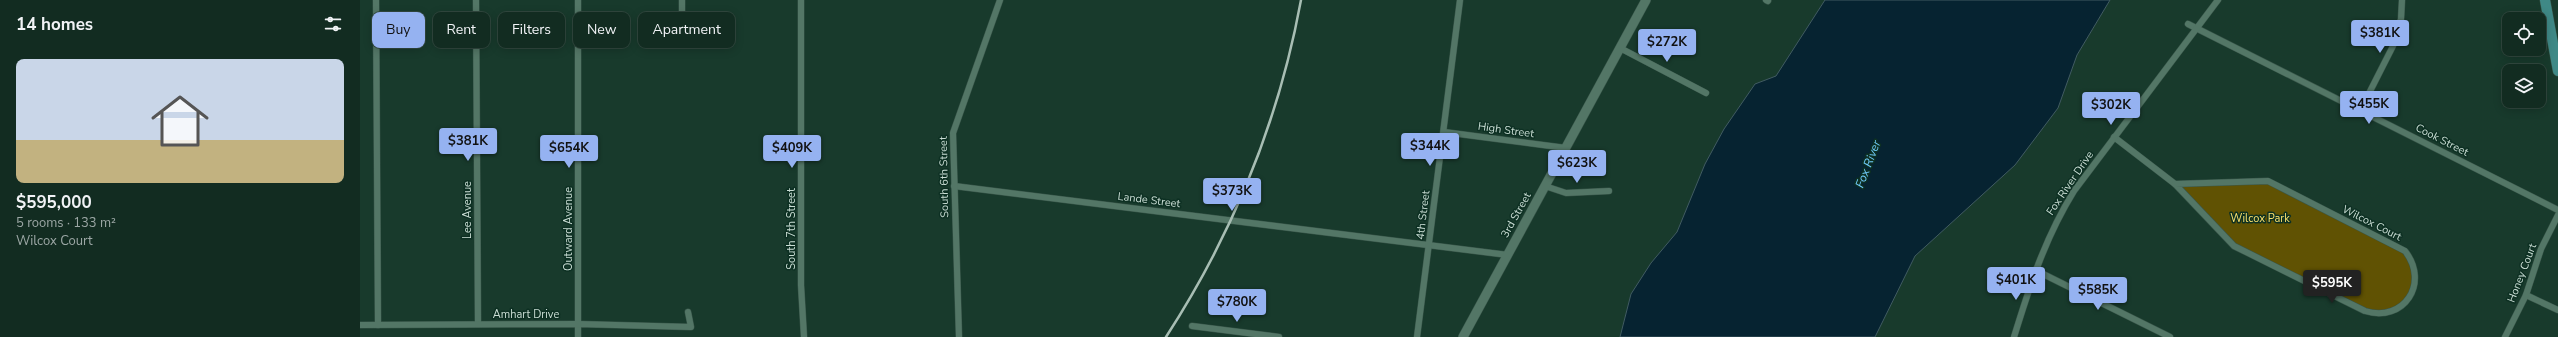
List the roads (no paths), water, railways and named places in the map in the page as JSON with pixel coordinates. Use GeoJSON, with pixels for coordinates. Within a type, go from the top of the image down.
{"type":"FeatureCollection","features":[{"type":"Feature","properties":{"kind":"main road","name":"3rd Street"},"geometry":{"type":"LineString","coordinates":[[1463,337],[1646,0]]}},
{"type":"Feature","properties":{"kind":"main road"},"geometry":{"type":"LineString","coordinates":[[2545,0],[2558,71]]}},
{"type":"Feature","properties":{"kind":"street"},"geometry":{"type":"LineString","coordinates":[[376,0],[378,325]]}},
{"type":"Feature","properties":{"kind":"street","name":"Lee Avenue"},"geometry":{"type":"LineString","coordinates":[[476,0],[478,324]]}},
{"type":"Feature","properties":{"kind":"street","name":"Outward Avenue"},"geometry":{"type":"LineString","coordinates":[[578,0],[578,337]]}},
{"type":"Feature","properties":{"kind":"street"},"geometry":{"type":"LineString","coordinates":[[682,0],[682,10]]}},
{"type":"Feature","properties":{"kind":"street","name":"South 7th Street"},"geometry":{"type":"LineString","coordinates":[[801,0],[801,285],[804,337]]}},
{"type":"Feature","properties":{"kind":"street","name":"South 6th Street"},"geometry":{"type":"LineString","coordinates":[[959,337],[953,133],[1000,0]]}},
{"type":"Feature","properties":{"kind":"street","name":"4th Street"},"geometry":{"type":"LineString","coordinates":[[1417,337],[1460,0]]}},
{"type":"Feature","properties":{"kind":"street","name":"Fox River Drive"},"geometry":{"type":"LineString","coordinates":[[2014,337],[2035,270],[2055,222],[2074,191],[2218,0]]}},
{"type":"Feature","properties":{"kind":"street"},"geometry":{"type":"LineString","coordinates":[[2360,111],[2393,46],[2401,19],[2402,0]]}},
{"type":"Feature","properties":{"kind":"street","name":"Cook Street"},"geometry":{"type":"LineString","coordinates":[[2188,24],[2558,210]]}},
{"type":"Feature","properties":{"kind":"street"},"geometry":{"type":"LineString","coordinates":[[1620,48],[1706,93]]}},
{"type":"Feature","properties":{"kind":"street","name":"High Street"},"geometry":{"type":"LineString","coordinates":[[1444,132],[1566,148]]}},
{"type":"Feature","properties":{"kind":"street","name":"Wilcox Court"},"geometry":{"type":"LineString","coordinates":[[2114,137],[2175,184],[2234,246],[2365,311],[2379,314],[2389,312],[2404,303],[2412,293],[2415,279],[2413,264],[2405,251],[2398,246],[2268,181],[2175,184]]}},
{"type":"Feature","properties":{"kind":"street","name":"Lande Street"},"geometry":{"type":"LineString","coordinates":[[954,186],[1508,255]]}},
{"type":"Feature","properties":{"kind":"street"},"geometry":{"type":"LineString","coordinates":[[1546,186],[1562,193],[1598,193],[1609,190]]}},
{"type":"Feature","properties":{"kind":"street","name":"Honey Court"},"geometry":{"type":"LineString","coordinates":[[2505,337],[2526,295],[2541,249],[2558,215]]}},
{"type":"Feature","properties":{"kind":"street"},"geometry":{"type":"LineString","coordinates":[[2035,270],[2170,337]]}},
{"type":"Feature","properties":{"kind":"street"},"geometry":{"type":"LineString","coordinates":[[2526,295],[2558,310]]}},
{"type":"Feature","properties":{"kind":"street","name":"Amhart Drive"},"geometry":{"type":"LineString","coordinates":[[360,325],[578,324],[691,328],[688,312]]}},
{"type":"Feature","properties":{"kind":"street"},"geometry":{"type":"LineString","coordinates":[[1192,326],[1279,337]]}},
{"type":"Feature","properties":{"kind":"water","name":"Fox River"},"geometry":{"type":"Polygon","coordinates":[[[1825,0],[2110,0],[2077,55],[2058,108],[2015,165],[1915,256],[1875,337],[1620,337],[1631,294],[1651,263],[1677,232],[1705,164],[1724,129],[1755,84],[1776,76],[1825,0]]]}},
{"type":"Feature","properties":{"kind":"railway"},"geometry":{"type":"LineString","coordinates":[[1166,337],[1212,258],[1250,175],[1280,89],[1292,45],[1301,0]]}},
{"type":"Feature","properties":{"kind":"park label","name":"Wilcox Park"},"geometry":{"type":"Point","coordinates":[2260,218]}}]}
